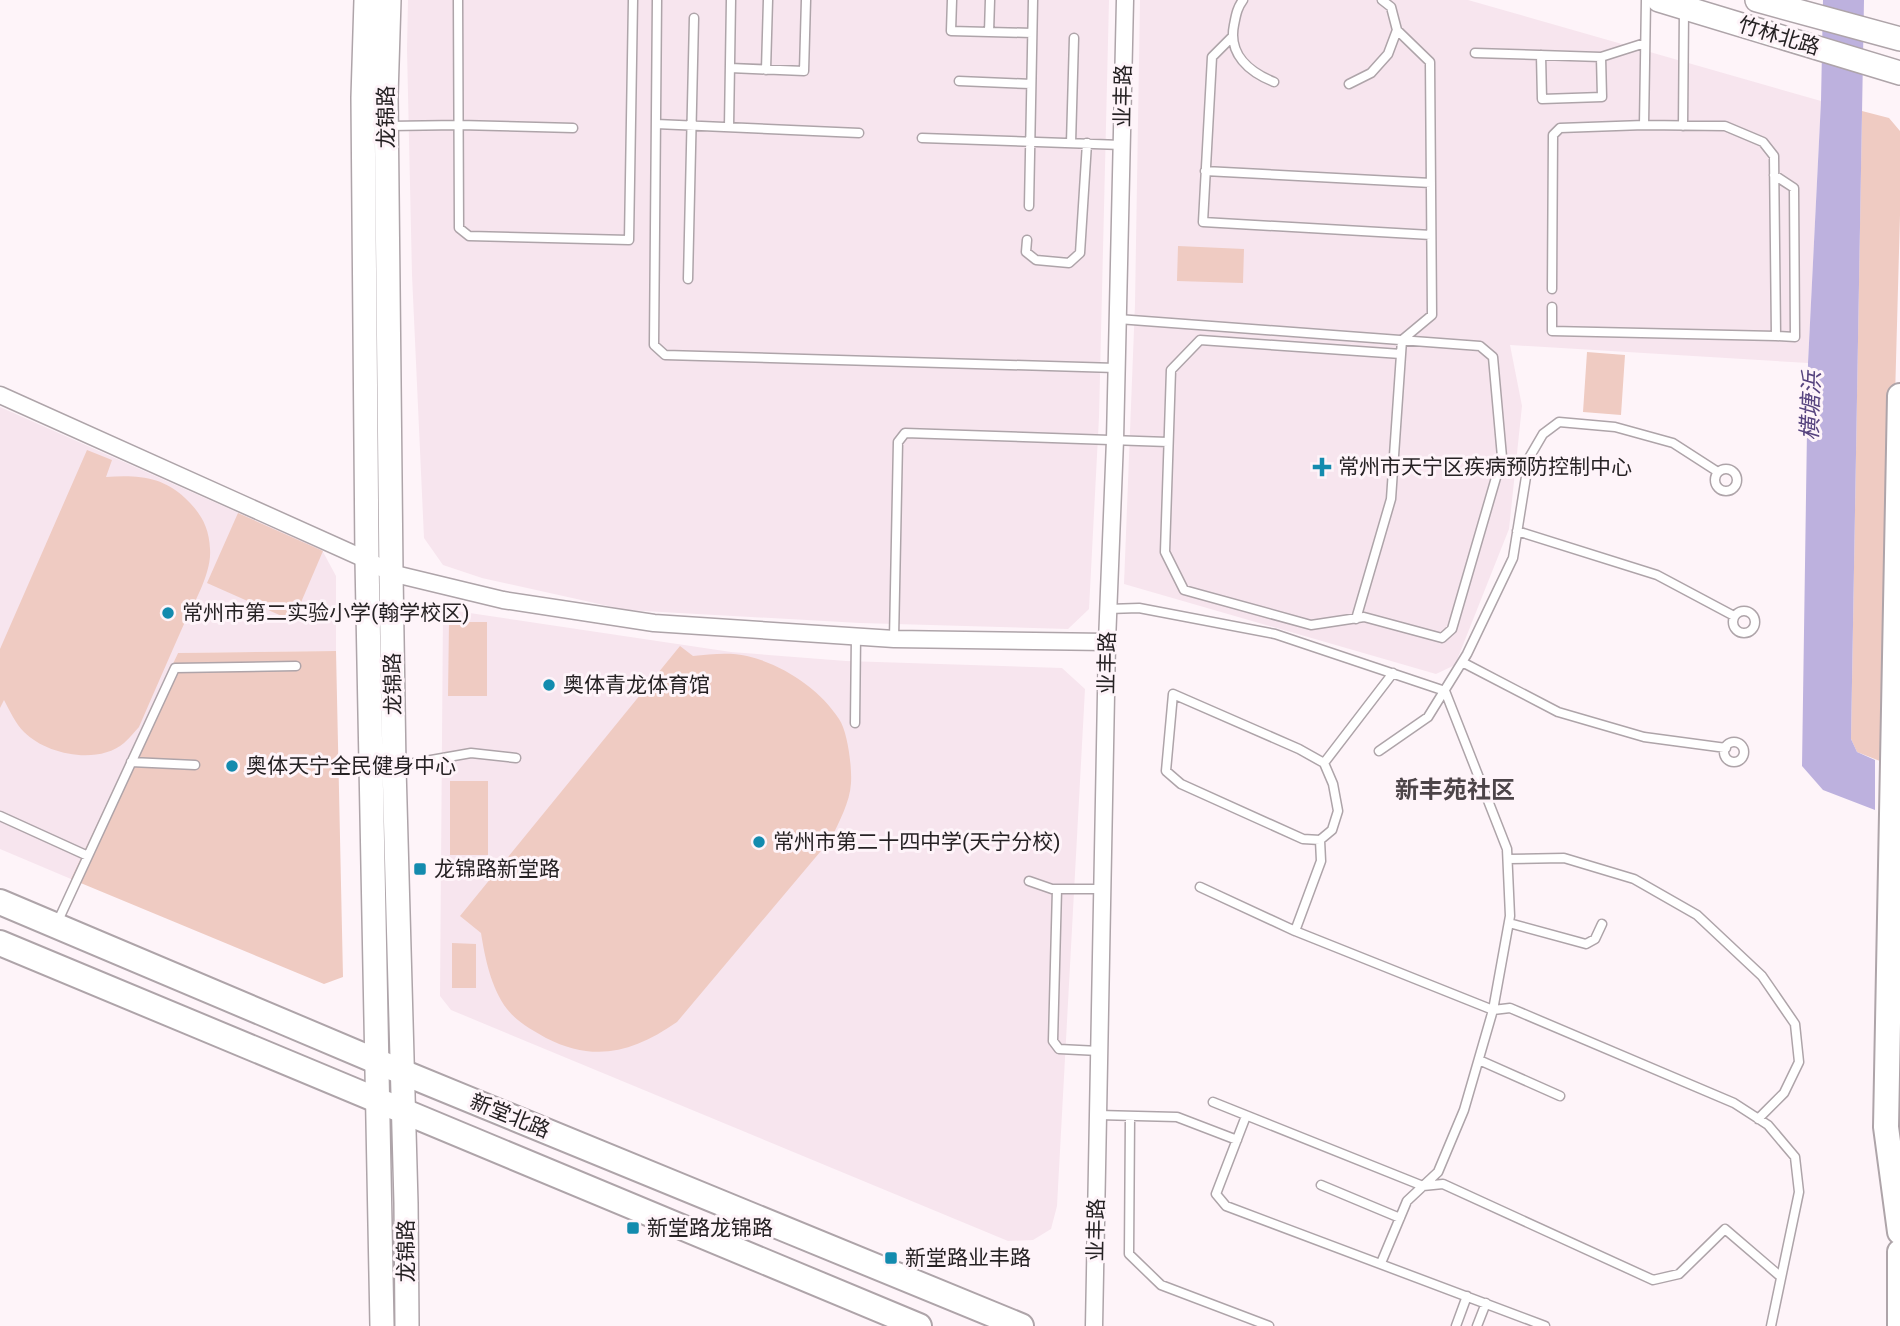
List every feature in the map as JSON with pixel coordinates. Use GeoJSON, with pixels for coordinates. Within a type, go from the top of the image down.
{"type":"FeatureCollection","features":[{"type":"Feature","properties":{"kind":"main road","name":"龙锦路"},"geometry":{"type":"LineString","coordinates":[[366,0],[363,111],[367,560],[382,1326]]}},
{"type":"Feature","properties":{"kind":"main road","name":"龙锦路"},"geometry":{"type":"LineString","coordinates":[[388,0],[386,126],[391,573],[407,1326]]}},
{"type":"Feature","properties":{"kind":"main road","name":"竹林北路"},"geometry":{"type":"LineString","coordinates":[[1659,0],[1900,73]]}},
{"type":"Feature","properties":{"kind":"main road","name":"竹林北路"},"geometry":{"type":"LineString","coordinates":[[1756,0],[1900,40]]}},
{"type":"Feature","properties":{"kind":"main road"},"geometry":{"type":"LineString","coordinates":[[1900,396],[1886,1127],[1900,1232]]}},
{"type":"Feature","properties":{"kind":"main road","name":"新堂北路"},"geometry":{"type":"LineString","coordinates":[[0,902],[402,1072],[1021,1326]]}},
{"type":"Feature","properties":{"kind":"main road","name":"新堂北路"},"geometry":{"type":"LineString","coordinates":[[0,943],[919,1326]]}},
{"type":"Feature","properties":{"kind":"main road"},"geometry":{"type":"LineString","coordinates":[[1900,1252],[1900,1326]]}},
{"type":"Feature","properties":{"kind":"street","name":"业丰路"},"geometry":{"type":"LineString","coordinates":[[1094,1326],[1107,642],[1115,439],[1125,0]]}},
{"type":"Feature","properties":{"kind":"street"},"geometry":{"type":"LineString","coordinates":[[0,395],[391,573],[503,600],[654,623],[894,639],[1107,642]]}},
{"type":"Feature","properties":{"kind":"lane"},"geometry":{"type":"LineString","coordinates":[[458,0],[459,228],[469,236],[629,240],[633,0]]}},
{"type":"Feature","properties":{"kind":"lane"},"geometry":{"type":"LineString","coordinates":[[657,0],[654,345],[665,355],[1116,368]]}},
{"type":"Feature","properties":{"kind":"lane"},"geometry":{"type":"LineString","coordinates":[[729,127],[731,0]]}},
{"type":"Feature","properties":{"kind":"lane"},"geometry":{"type":"LineString","coordinates":[[766,70],[768,0]]}},
{"type":"Feature","properties":{"kind":"lane"},"geometry":{"type":"LineString","coordinates":[[730,68],[804,71],[806,0]]}},
{"type":"Feature","properties":{"kind":"lane"},"geometry":{"type":"LineString","coordinates":[[952,0],[951,31],[1032,33]]}},
{"type":"Feature","properties":{"kind":"lane"},"geometry":{"type":"LineString","coordinates":[[989,32],[990,0]]}},
{"type":"Feature","properties":{"kind":"lane"},"geometry":{"type":"LineString","coordinates":[[1029,205],[1033,0]]}},
{"type":"Feature","properties":{"kind":"lane"},"geometry":{"type":"LineString","coordinates":[[1243,0],[1237,7],[1231,38],[1212,57],[1203,222],[1432,235]]}},
{"type":"Feature","properties":{"kind":"lane"},"geometry":{"type":"LineString","coordinates":[[1356,619],[1391,499],[1402,340],[1432,315],[1430,62],[1397,30],[1391,6],[1382,0]]}},
{"type":"Feature","properties":{"kind":"lane"},"geometry":{"type":"LineString","coordinates":[[1644,125],[1646,0]]}},
{"type":"Feature","properties":{"kind":"lane"},"geometry":{"type":"LineString","coordinates":[[1683,126],[1684,8]]}},
{"type":"Feature","properties":{"kind":"lane"},"geometry":{"type":"LineString","coordinates":[[688,279],[694,18]]}},
{"type":"Feature","properties":{"kind":"lane"},"geometry":{"type":"LineString","coordinates":[[1349,84],[1371,74],[1388,54],[1397,30]]}},
{"type":"Feature","properties":{"kind":"lane"},"geometry":{"type":"LineString","coordinates":[[1071,143],[1074,38]]}},
{"type":"Feature","properties":{"kind":"lane"},"geometry":{"type":"LineString","coordinates":[[1231,38],[1241,61],[1260,76],[1274,82]]}},
{"type":"Feature","properties":{"kind":"lane"},"geometry":{"type":"LineString","coordinates":[[1475,52],[1601,57],[1645,43]]}},
{"type":"Feature","properties":{"kind":"lane"},"geometry":{"type":"LineString","coordinates":[[1541,55],[1542,99],[1602,97],[1601,57]]}},
{"type":"Feature","properties":{"kind":"lane"},"geometry":{"type":"LineString","coordinates":[[959,81],[1031,84]]}},
{"type":"Feature","properties":{"kind":"lane"},"geometry":{"type":"LineString","coordinates":[[656,124],[859,133]]}},
{"type":"Feature","properties":{"kind":"lane"},"geometry":{"type":"LineString","coordinates":[[386,126],[573,128]]}},
{"type":"Feature","properties":{"kind":"lane"},"geometry":{"type":"LineString","coordinates":[[1552,289],[1553,135],[1560,128],[1725,126],[1763,142],[1774,156],[1776,336]]}},
{"type":"Feature","properties":{"kind":"lane"},"geometry":{"type":"LineString","coordinates":[[922,138],[1122,145]]}},
{"type":"Feature","properties":{"kind":"lane"},"geometry":{"type":"LineString","coordinates":[[1027,240],[1026,252],[1036,260],[1069,263],[1080,253],[1087,143]]}},
{"type":"Feature","properties":{"kind":"lane"},"geometry":{"type":"LineString","coordinates":[[1205,171],[1431,183]]}},
{"type":"Feature","properties":{"kind":"lane"},"geometry":{"type":"LineString","coordinates":[[1552,307],[1552,331],[1795,337],[1794,188],[1774,175]]}},
{"type":"Feature","properties":{"kind":"lane"},"geometry":{"type":"LineString","coordinates":[[1118,319],[1480,346],[1493,357],[1502,457],[1452,629],[1442,638],[1364,617],[1311,625],[1184,590],[1165,552],[1171,370],[1200,340],[1401,354]]}},
{"type":"Feature","properties":{"kind":"lane"},"geometry":{"type":"LineString","coordinates":[[1379,751],[1428,717],[1462,662],[1513,558],[1529,458],[1542,434],[1559,422],[1615,426],[1673,443],[1718,472]]}},
{"type":"Feature","properties":{"kind":"lane"},"geometry":{"type":"LineString","coordinates":[[894,639],[898,442],[905,433],[1168,442]]}},
{"type":"Feature","properties":{"kind":"lane"},"geometry":{"type":"LineString","coordinates":[[1517,531],[1657,575],[1734,616]]}},
{"type":"Feature","properties":{"kind":"lane"},"geometry":{"type":"LineString","coordinates":[[1108,609],[1139,608],[1276,634],[1445,691],[1507,849],[1510,916],[1493,1010],[1464,1110],[1438,1172],[1407,1201],[1381,1263]]}},
{"type":"Feature","properties":{"kind":"lane"},"geometry":{"type":"LineString","coordinates":[[855,723],[856,636]]}},
{"type":"Feature","properties":{"kind":"lane"},"geometry":{"type":"LineString","coordinates":[[1462,662],[1558,712],[1644,737],[1726,748]]}},
{"type":"Feature","properties":{"kind":"lane"},"geometry":{"type":"LineString","coordinates":[[56,926],[175,668],[296,666]]}},
{"type":"Feature","properties":{"kind":"lane"},"geometry":{"type":"LineString","coordinates":[[1324,763],[1393,673]]}},
{"type":"Feature","properties":{"kind":"lane"},"geometry":{"type":"LineString","coordinates":[[1173,694],[1299,749],[1324,763],[1333,784],[1338,811],[1332,830],[1320,840],[1303,839],[1242,812],[1181,784],[1166,771],[1173,694]]}},
{"type":"Feature","properties":{"kind":"lane"},"geometry":{"type":"LineString","coordinates":[[394,767],[471,753],[516,758]]}},
{"type":"Feature","properties":{"kind":"lane"},"geometry":{"type":"LineString","coordinates":[[131,762],[195,765]]}},
{"type":"Feature","properties":{"kind":"lane"},"geometry":{"type":"LineString","coordinates":[[0,816],[88,856]]}},
{"type":"Feature","properties":{"kind":"lane"},"geometry":{"type":"LineString","coordinates":[[1295,930],[1321,861],[1320,840]]}},
{"type":"Feature","properties":{"kind":"lane"},"geometry":{"type":"LineString","coordinates":[[1508,859],[1564,858],[1634,879],[1697,915],[1762,976],[1795,1024],[1799,1062],[1784,1093],[1758,1118]]}},
{"type":"Feature","properties":{"kind":"lane"},"geometry":{"type":"LineString","coordinates":[[1029,881],[1057,889],[1102,889]]}},
{"type":"Feature","properties":{"kind":"lane"},"geometry":{"type":"LineString","coordinates":[[1200,887],[1295,930],[1493,1010],[1510,1008],[1734,1103],[1768,1125],[1795,1157],[1798,1192],[1771,1326]]}},
{"type":"Feature","properties":{"kind":"lane"},"geometry":{"type":"LineString","coordinates":[[1057,889],[1053,1041],[1059,1049],[1099,1051]]}},
{"type":"Feature","properties":{"kind":"lane"},"geometry":{"type":"LineString","coordinates":[[1509,923],[1586,944],[1595,939],[1602,923]]}},
{"type":"Feature","properties":{"kind":"lane"},"geometry":{"type":"LineString","coordinates":[[1479,1060],[1560,1096]]}},
{"type":"Feature","properties":{"kind":"lane"},"geometry":{"type":"LineString","coordinates":[[1213,1102],[1423,1186],[1443,1184],[1653,1280],[1679,1275],[1725,1229],[1781,1277]]}},
{"type":"Feature","properties":{"kind":"lane"},"geometry":{"type":"LineString","coordinates":[[1098,1115],[1177,1117],[1237,1140]]}},
{"type":"Feature","properties":{"kind":"lane"},"geometry":{"type":"LineString","coordinates":[[1130,1116],[1129,1254],[1161,1285],[1269,1326]]}},
{"type":"Feature","properties":{"kind":"lane"},"geometry":{"type":"LineString","coordinates":[[1246,1116],[1216,1194],[1226,1206],[1545,1326]]}},
{"type":"Feature","properties":{"kind":"lane"},"geometry":{"type":"LineString","coordinates":[[1321,1185],[1400,1218]]}},
{"type":"Feature","properties":{"kind":"lane"},"geometry":{"type":"LineString","coordinates":[[1456,1326],[1467,1296]]}},
{"type":"Feature","properties":{"kind":"lane"},"geometry":{"type":"LineString","coordinates":[[1477,1326],[1486,1303]]}},
{"type":"Feature","properties":{"kind":"shaded area"},"geometry":{"type":"Polygon","coordinates":[[[408,0],[1109,0],[1099,417],[1089,609],[1068,629],[860,623],[626,610],[482,578],[443,565],[424,538],[412,275],[408,0]]]}},
{"type":"Feature","properties":{"kind":"shaded area"},"geometry":{"type":"Polygon","coordinates":[[[1140,0],[1468,0],[1821,101],[1808,363],[1510,345],[1522,406],[1509,529],[1455,665],[1436,674],[1124,584],[1135,304],[1140,0]]]}},
{"type":"Feature","properties":{"kind":"shaded area"},"geometry":{"type":"Polygon","coordinates":[[[1862,111],[1889,118],[1900,131],[1885,763],[1857,752],[1851,739],[1862,111]]]}},
{"type":"Feature","properties":{"kind":"shaded area"},"geometry":{"type":"Polygon","coordinates":[[[1178,246],[1244,249],[1243,283],[1177,281],[1178,246]]]}},
{"type":"Feature","properties":{"kind":"shaded area"},"geometry":{"type":"Polygon","coordinates":[[[1587,352],[1625,355],[1621,415],[1583,412],[1587,352]]]}},
{"type":"Feature","properties":{"kind":"shaded area","name":"常州市第二实验小学(翰学校区)"},"geometry":{"type":"Polygon","coordinates":[[[0,407],[322,550],[336,576],[336,651],[178,653],[71,879],[0,849],[0,407]]]}},
{"type":"Feature","properties":{"kind":"shaded area"},"geometry":{"type":"Polygon","coordinates":[[[87,450],[112,460],[106,477],[128,476],[158,481],[191,504],[200,515],[208,534],[210,558],[202,587],[139,727],[113,750],[87,755],[46,747],[21,728],[4,700],[0,708],[0,649],[87,450]]]}},
{"type":"Feature","properties":{"kind":"shaded area"},"geometry":{"type":"Polygon","coordinates":[[[238,513],[323,551],[293,621],[207,583],[238,513]]]}},
{"type":"Feature","properties":{"kind":"shaded area","name":"常州市第二十四中学(天宁分校)"},"geometry":{"type":"Polygon","coordinates":[[[443,609],[731,652],[846,661],[1062,668],[1085,689],[1057,1206],[1051,1229],[1033,1240],[1008,1241],[451,1010],[440,996],[443,609]]]}},
{"type":"Feature","properties":{"kind":"shaded area"},"geometry":{"type":"Polygon","coordinates":[[[449,622],[487,622],[487,696],[448,696],[449,622]]]}},
{"type":"Feature","properties":{"kind":"shaded area"},"geometry":{"type":"Polygon","coordinates":[[[680,646],[693,656],[734,654],[760,660],[799,679],[811,688],[831,708],[845,732],[851,768],[849,797],[831,839],[677,1022],[645,1041],[614,1051],[598,1052],[564,1046],[530,1029],[507,1009],[493,982],[481,933],[460,916],[680,646]]]}},
{"type":"Feature","properties":{"kind":"shaded area","name":"奥体天宁全民健身中心"},"geometry":{"type":"Polygon","coordinates":[[[336,651],[343,977],[324,984],[71,879],[178,653],[336,651]]]}},
{"type":"Feature","properties":{"kind":"shaded area"},"geometry":{"type":"Polygon","coordinates":[[[450,781],[488,781],[488,855],[450,855],[450,781]]]}},
{"type":"Feature","properties":{"kind":"shaded area"},"geometry":{"type":"Polygon","coordinates":[[[452,943],[476,944],[476,988],[452,988],[452,943]]]}},
{"type":"Feature","properties":{"kind":"water","name":"横塘浜"},"geometry":{"type":"Polygon","coordinates":[[[1823,0],[1864,0],[1851,739],[1857,752],[1875,760],[1875,810],[1823,790],[1802,766],[1808,363],[1821,101],[1823,0]]]}},
{"type":"Feature","properties":{"kind":"place","name":"常州市天宁区疾病预防控制中心"},"geometry":{"type":"Point","coordinates":[1322,467]}},
{"type":"Feature","properties":{"kind":"place","name":"常州市第二实验小学(翰学校区)"},"geometry":{"type":"Point","coordinates":[168,613]}},
{"type":"Feature","properties":{"kind":"place","name":"奥体青龙体育馆"},"geometry":{"type":"Point","coordinates":[549,685]}},
{"type":"Feature","properties":{"kind":"place","name":"奥体天宁全民健身中心"},"geometry":{"type":"Point","coordinates":[232,766]}},
{"type":"Feature","properties":{"kind":"place","name":"常州市第二十四中学(天宁分校)"},"geometry":{"type":"Point","coordinates":[759,842]}},
{"type":"Feature","properties":{"kind":"place","name":"龙锦路新堂路"},"geometry":{"type":"Point","coordinates":[420,869]}},
{"type":"Feature","properties":{"kind":"place","name":"新堂路龙锦路"},"geometry":{"type":"Point","coordinates":[633,1228]}},
{"type":"Feature","properties":{"kind":"place","name":"新堂路业丰路"},"geometry":{"type":"Point","coordinates":[891,1258]}},
{"type":"Feature","properties":{"kind":"district","name":"新丰苑社区"},"geometry":{"type":"Point","coordinates":[1455,790]}}]}
